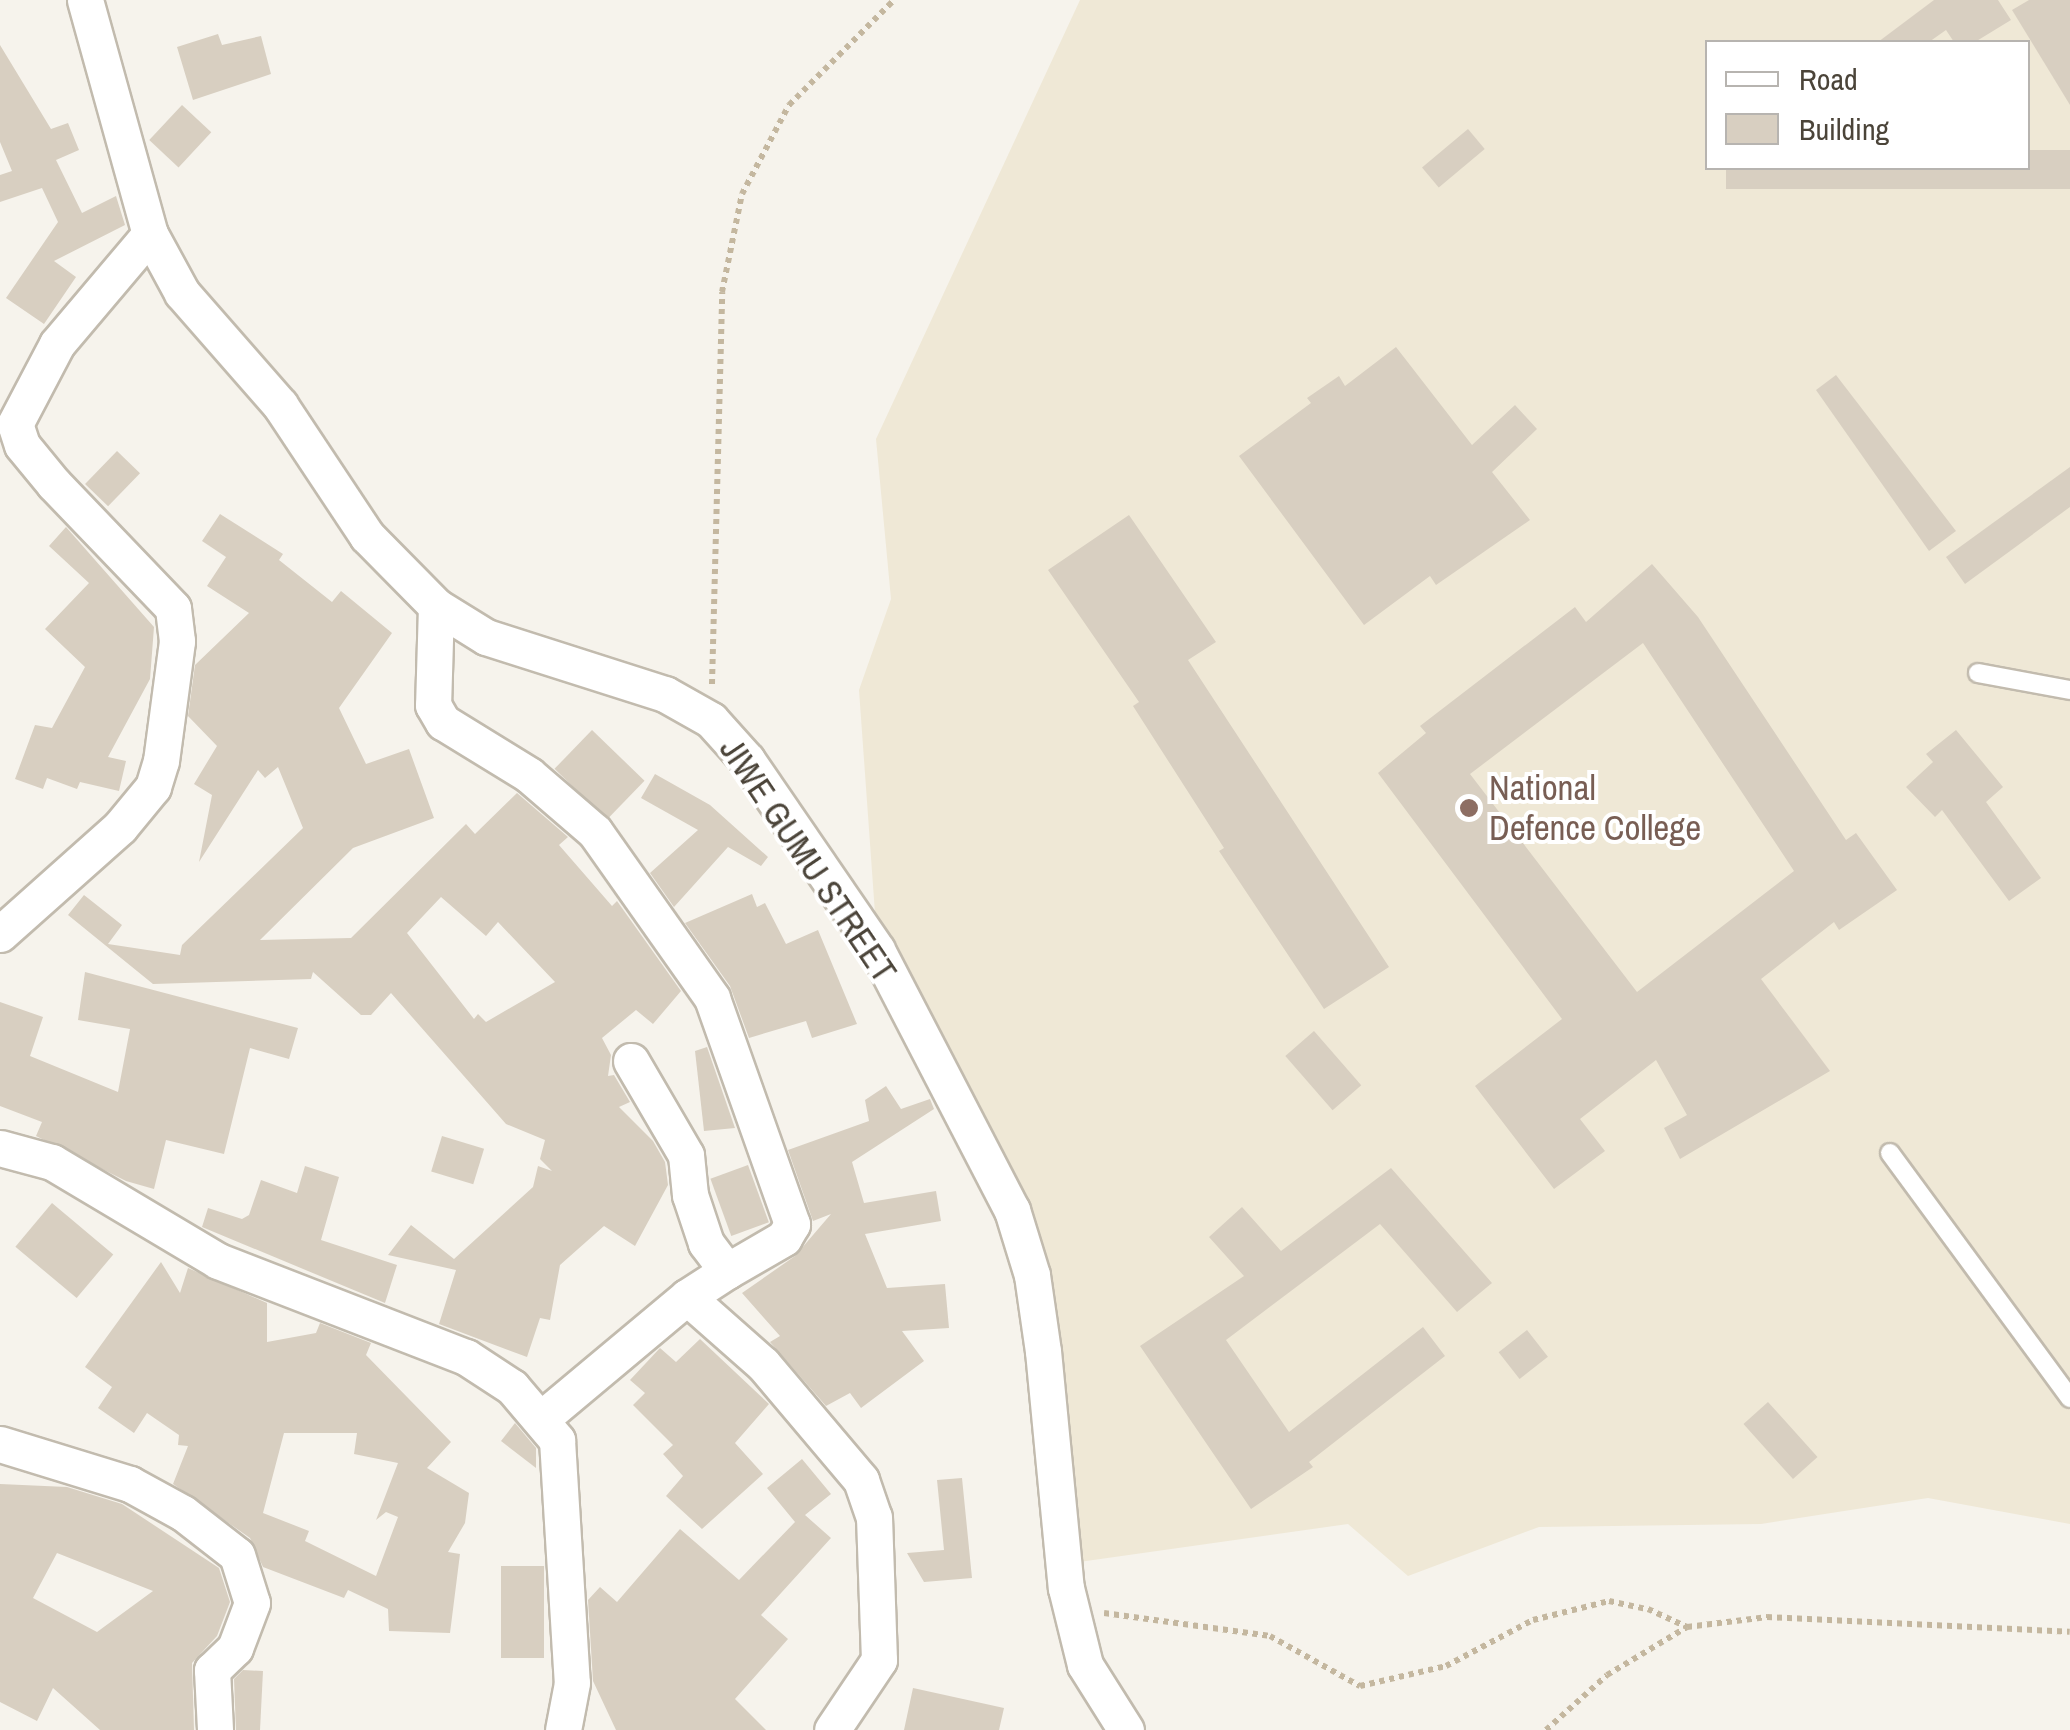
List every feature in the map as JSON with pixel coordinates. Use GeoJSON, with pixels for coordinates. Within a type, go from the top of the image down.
{"type":"FeatureCollection","features":[{"type":"Feature","properties":{"kind":"street","name":"JIWE GUMU STREET"},"geometry":{"type":"LineString","coordinates":[[85,0],[150,234],[182,293],[280,404],[367,536],[436,606],[486,636],[665,694],[712,720],[747,760],[877,950],[1012,1210],[1032,1275],[1071,1608],[1085,1665],[1126,1730]]}},
{"type":"Feature","properties":{"kind":"street"},"geometry":{"type":"LineString","coordinates":[[0,934],[120,827],[153,787],[177,641],[173,608],[7,433],[58,344],[150,234]]}},
{"type":"Feature","properties":{"kind":"street"},"geometry":{"type":"LineString","coordinates":[[436,606],[433,705],[443,722],[529,775],[595,832],[712,998],[792,1224],[784,1238],[686,1297],[540,1418]]}},
{"type":"Feature","properties":{"kind":"street"},"geometry":{"type":"LineString","coordinates":[[630,1061],[686,1155],[690,1195],[706,1243],[728,1271]]}},
{"type":"Feature","properties":{"kind":"street"},"geometry":{"type":"LineString","coordinates":[[0,1148],[52,1162],[218,1261],[466,1356],[512,1387],[557,1440],[566,1716],[596,1730]]}},
{"type":"Feature","properties":{"kind":"street"},"geometry":{"type":"LineString","coordinates":[[686,1297],[764,1364],[860,1480],[874,1517],[879,1660],[832,1730]]}},
{"type":"Feature","properties":{"kind":"street"},"geometry":{"type":"LineString","coordinates":[[0,1444],[130,1484],[183,1513],[237,1555],[252,1603],[235,1648],[212,1670],[215,1730]]}},
{"type":"Feature","properties":{"kind":"lane"},"geometry":{"type":"LineString","coordinates":[[1978,673],[2070,690]]}},
{"type":"Feature","properties":{"kind":"lane"},"geometry":{"type":"LineString","coordinates":[[1890,1153],[2070,1398]]}},
{"type":"Feature","properties":{"kind":"path"},"geometry":{"type":"LineString","coordinates":[[712,720],[722,292],[742,194],[789,105],[894,0]]}},
{"type":"Feature","properties":{"kind":"path"},"geometry":{"type":"LineString","coordinates":[[1071,1608],[1270,1636],[1360,1686],[1446,1666],[1533,1620],[1609,1601],[1687,1627]]}},
{"type":"Feature","properties":{"kind":"path"},"geometry":{"type":"LineString","coordinates":[[1546,1730],[1607,1675],[1687,1627],[1767,1617],[2070,1632]]}},
{"type":"Feature","properties":{"kind":"shaded area","name":"National Defence College"},"geometry":{"type":"Polygon","coordinates":[[[1080,0],[2070,0],[2070,1524],[1928,1498],[1761,1524],[1539,1527],[1408,1576],[1348,1524],[1065,1564],[1010,1186],[876,927],[859,690],[891,599],[876,439],[1080,0]]]}},
{"type":"Feature","properties":{"kind":"building"},"geometry":{"type":"Polygon","coordinates":[[[1934,0],[1998,0],[2011,20],[1978,40],[1953,40],[1946,30],[1932,40],[1881,40],[1934,0]]]}},
{"type":"Feature","properties":{"kind":"building"},"geometry":{"type":"Polygon","coordinates":[[[2029,0],[2070,0],[2070,105],[2012,10],[2029,0]]]}},
{"type":"Feature","properties":{"kind":"building"},"geometry":{"type":"Polygon","coordinates":[[[218,34],[222,45],[261,36],[271,74],[193,100],[177,47],[218,34]]]}},
{"type":"Feature","properties":{"kind":"building"},"geometry":{"type":"Polygon","coordinates":[[[0,45],[51,129],[68,123],[79,150],[56,160],[82,213],[116,196],[125,225],[54,261],[76,277],[44,324],[6,298],[58,222],[42,188],[0,202],[0,175],[12,171],[0,142],[0,45]]]}},
{"type":"Feature","properties":{"kind":"building"},"geometry":{"type":"Polygon","coordinates":[[[182,105],[211,132],[179,167],[149,140],[182,105]]]}},
{"type":"Feature","properties":{"kind":"building"},"geometry":{"type":"Polygon","coordinates":[[[1468,129],[1485,149],[1439,187],[1422,168],[1468,129]]]}},
{"type":"Feature","properties":{"kind":"building"},"geometry":{"type":"Polygon","coordinates":[[[2030,150],[2070,150],[2070,189],[1726,189],[1726,170],[2030,170],[2030,150]]]}},
{"type":"Feature","properties":{"kind":"building"},"geometry":{"type":"Polygon","coordinates":[[[1396,347],[1472,445],[1515,405],[1537,429],[1492,472],[1530,520],[1436,585],[1430,576],[1364,625],[1239,456],[1311,403],[1307,398],[1339,376],[1345,386],[1396,347]]]}},
{"type":"Feature","properties":{"kind":"building"},"geometry":{"type":"Polygon","coordinates":[[[1836,375],[1956,531],[1929,551],[1816,390],[1836,375]]]}},
{"type":"Feature","properties":{"kind":"building"},"geometry":{"type":"Polygon","coordinates":[[[117,451],[140,473],[108,506],[85,484],[117,451]]]}},
{"type":"Feature","properties":{"kind":"building"},"geometry":{"type":"Polygon","coordinates":[[[2070,467],[2070,507],[1965,584],[1946,557],[2070,467]]]}},
{"type":"Feature","properties":{"kind":"building"},"geometry":{"type":"Polygon","coordinates":[[[220,514],[283,554],[279,560],[332,602],[341,591],[392,633],[339,708],[366,764],[409,749],[434,818],[353,848],[260,940],[351,938],[466,824],[475,834],[517,793],[568,837],[559,845],[612,906],[617,901],[681,991],[653,1024],[636,1010],[602,1038],[611,1055],[608,1076],[614,1075],[630,1102],[619,1107],[653,1141],[665,1162],[668,1185],[635,1246],[604,1226],[560,1265],[550,1320],[540,1318],[527,1357],[439,1324],[456,1270],[388,1255],[411,1225],[454,1259],[533,1187],[538,1166],[552,1171],[540,1159],[545,1140],[506,1124],[391,993],[371,1015],[361,1015],[313,972],[311,979],[153,984],[68,915],[84,895],[122,925],[108,944],[180,955],[182,945],[303,828],[278,767],[265,778],[258,770],[199,862],[212,795],[194,784],[217,746],[188,716],[195,665],[249,613],[207,586],[226,557],[202,541],[220,514]],[[441,897],[407,933],[474,1019],[478,1014],[486,1022],[555,982],[498,922],[486,936],[441,897]]]}},
{"type":"Feature","properties":{"kind":"building"},"geometry":{"type":"Polygon","coordinates":[[[1129,515],[1216,642],[1188,660],[1389,967],[1324,1009],[1219,851],[1224,848],[1133,706],[1139,702],[1048,570],[1129,515]]]}},
{"type":"Feature","properties":{"kind":"building"},"geometry":{"type":"Polygon","coordinates":[[[66,527],[154,627],[150,679],[108,757],[126,761],[119,791],[80,782],[77,789],[47,778],[43,789],[15,779],[35,725],[52,728],[85,667],[45,629],[89,583],[49,546],[66,527]]]}},
{"type":"Feature","properties":{"kind":"building"},"geometry":{"type":"Polygon","coordinates":[[[1652,564],[1698,617],[1846,840],[1856,833],[1897,890],[1839,930],[1834,922],[1761,979],[1830,1071],[1680,1159],[1664,1128],[1687,1115],[1656,1060],[1580,1119],[1605,1151],[1554,1189],[1475,1086],[1562,1019],[1378,773],[1426,733],[1420,726],[1575,607],[1586,622],[1652,564]],[[1643,643],[1470,774],[1637,992],[1794,871],[1643,643]]]}},
{"type":"Feature","properties":{"kind":"building"},"geometry":{"type":"Polygon","coordinates":[[[592,730],[645,781],[607,820],[554,769],[592,730]]]}},
{"type":"Feature","properties":{"kind":"building"},"geometry":{"type":"Polygon","coordinates":[[[1956,730],[2003,787],[1986,802],[2041,878],[2009,901],[1942,810],[1935,817],[1906,787],[1933,762],[1926,754],[1956,730]]]}},
{"type":"Feature","properties":{"kind":"building"},"geometry":{"type":"Polygon","coordinates":[[[655,774],[710,805],[768,857],[761,866],[728,847],[674,907],[650,873],[698,830],[641,798],[655,774]]]}},
{"type":"Feature","properties":{"kind":"building"},"geometry":{"type":"Polygon","coordinates":[[[752,894],[757,907],[765,903],[786,944],[818,930],[857,1024],[812,1038],[806,1021],[749,1038],[730,986],[685,923],[752,894]]]}},
{"type":"Feature","properties":{"kind":"building"},"geometry":{"type":"Polygon","coordinates":[[[85,972],[298,1028],[289,1059],[250,1048],[224,1154],[166,1140],[154,1189],[126,1181],[36,1136],[42,1122],[0,1106],[0,1002],[43,1017],[30,1056],[118,1092],[130,1029],[78,1020],[85,972]]]}},
{"type":"Feature","properties":{"kind":"building"},"geometry":{"type":"Polygon","coordinates":[[[1314,1031],[1361,1085],[1333,1110],[1285,1056],[1314,1031]]]}},
{"type":"Feature","properties":{"kind":"building"},"geometry":{"type":"Polygon","coordinates":[[[707,1047],[735,1128],[704,1131],[695,1051],[707,1047]]]}},
{"type":"Feature","properties":{"kind":"building"},"geometry":{"type":"Polygon","coordinates":[[[886,1086],[901,1109],[930,1099],[934,1109],[852,1162],[864,1203],[936,1191],[941,1221],[865,1234],[887,1288],[945,1284],[949,1328],[902,1331],[924,1361],[861,1408],[850,1393],[826,1406],[770,1342],[780,1336],[742,1293],[795,1256],[831,1214],[813,1221],[788,1150],[869,1121],[865,1100],[886,1086]]]}},
{"type":"Feature","properties":{"kind":"building"},"geometry":{"type":"Polygon","coordinates":[[[442,1136],[484,1149],[473,1184],[431,1171],[442,1136]]]}},
{"type":"Feature","properties":{"kind":"building"},"geometry":{"type":"Polygon","coordinates":[[[748,1165],[769,1222],[731,1236],[710,1179],[748,1165]]]}},
{"type":"Feature","properties":{"kind":"building"},"geometry":{"type":"Polygon","coordinates":[[[305,1166],[339,1177],[321,1240],[397,1265],[385,1303],[202,1227],[208,1208],[242,1219],[249,1215],[261,1180],[297,1193],[305,1166]]]}},
{"type":"Feature","properties":{"kind":"building"},"geometry":{"type":"Polygon","coordinates":[[[1391,1168],[1492,1283],[1457,1312],[1380,1224],[1226,1340],[1289,1432],[1423,1327],[1445,1356],[1309,1462],[1313,1467],[1251,1509],[1140,1346],[1244,1276],[1209,1237],[1242,1207],[1281,1251],[1391,1168]]]}},
{"type":"Feature","properties":{"kind":"building"},"geometry":{"type":"Polygon","coordinates":[[[52,1203],[113,1254],[77,1298],[15,1247],[52,1203]]]}},
{"type":"Feature","properties":{"kind":"building"},"geometry":{"type":"Polygon","coordinates":[[[161,1262],[180,1293],[188,1268],[267,1303],[267,1342],[316,1333],[320,1323],[371,1343],[366,1355],[451,1442],[427,1468],[469,1493],[465,1523],[448,1552],[460,1554],[450,1633],[389,1631],[388,1609],[348,1590],[344,1598],[263,1567],[250,1538],[173,1484],[188,1446],[178,1445],[179,1435],[147,1413],[134,1433],[98,1408],[112,1387],[85,1367],[161,1262]],[[284,1433],[263,1513],[309,1531],[305,1541],[376,1576],[398,1517],[386,1512],[376,1520],[398,1463],[354,1454],[357,1433],[284,1433]]]}},
{"type":"Feature","properties":{"kind":"building"},"geometry":{"type":"Polygon","coordinates":[[[1527,1330],[1548,1357],[1520,1379],[1499,1352],[1527,1330]]]}},
{"type":"Feature","properties":{"kind":"building"},"geometry":{"type":"Polygon","coordinates":[[[700,1339],[769,1404],[735,1443],[763,1474],[702,1529],[666,1496],[683,1476],[663,1454],[673,1445],[633,1405],[645,1393],[630,1380],[660,1348],[676,1362],[700,1339]]]}},
{"type":"Feature","properties":{"kind":"building"},"geometry":{"type":"Polygon","coordinates":[[[1768,1402],[1818,1457],[1793,1479],[1743,1424],[1768,1402]]]}},
{"type":"Feature","properties":{"kind":"building"},"geometry":{"type":"Polygon","coordinates":[[[515,1423],[536,1448],[536,1468],[501,1441],[515,1423]]]}},
{"type":"Feature","properties":{"kind":"building"},"geometry":{"type":"Polygon","coordinates":[[[802,1459],[831,1494],[805,1515],[831,1538],[761,1615],[788,1639],[735,1699],[766,1730],[616,1730],[593,1681],[588,1600],[600,1587],[617,1602],[680,1529],[739,1580],[795,1522],[767,1488],[802,1459]]]}},
{"type":"Feature","properties":{"kind":"building"},"geometry":{"type":"Polygon","coordinates":[[[962,1478],[972,1578],[924,1582],[907,1553],[944,1550],[937,1480],[962,1478]]]}},
{"type":"Feature","properties":{"kind":"building"},"geometry":{"type":"Polygon","coordinates":[[[0,1484],[67,1487],[122,1504],[219,1568],[230,1602],[217,1636],[192,1663],[194,1730],[100,1730],[53,1688],[37,1721],[0,1702],[0,1484]],[[57,1553],[33,1598],[97,1632],[153,1591],[57,1553]]]}},
{"type":"Feature","properties":{"kind":"building"},"geometry":{"type":"Polygon","coordinates":[[[501,1566],[544,1566],[544,1658],[501,1658],[501,1566]]]}},
{"type":"Feature","properties":{"kind":"building"},"geometry":{"type":"Polygon","coordinates":[[[243,1670],[263,1671],[260,1730],[236,1730],[234,1679],[243,1670]]]}},
{"type":"Feature","properties":{"kind":"building"},"geometry":{"type":"Polygon","coordinates":[[[913,1688],[1004,1708],[999,1730],[904,1730],[913,1688]]]}},
{"type":"Feature","properties":{"kind":"place","name":"National Defence College"},"geometry":{"type":"Point","coordinates":[1469,808]}}]}
